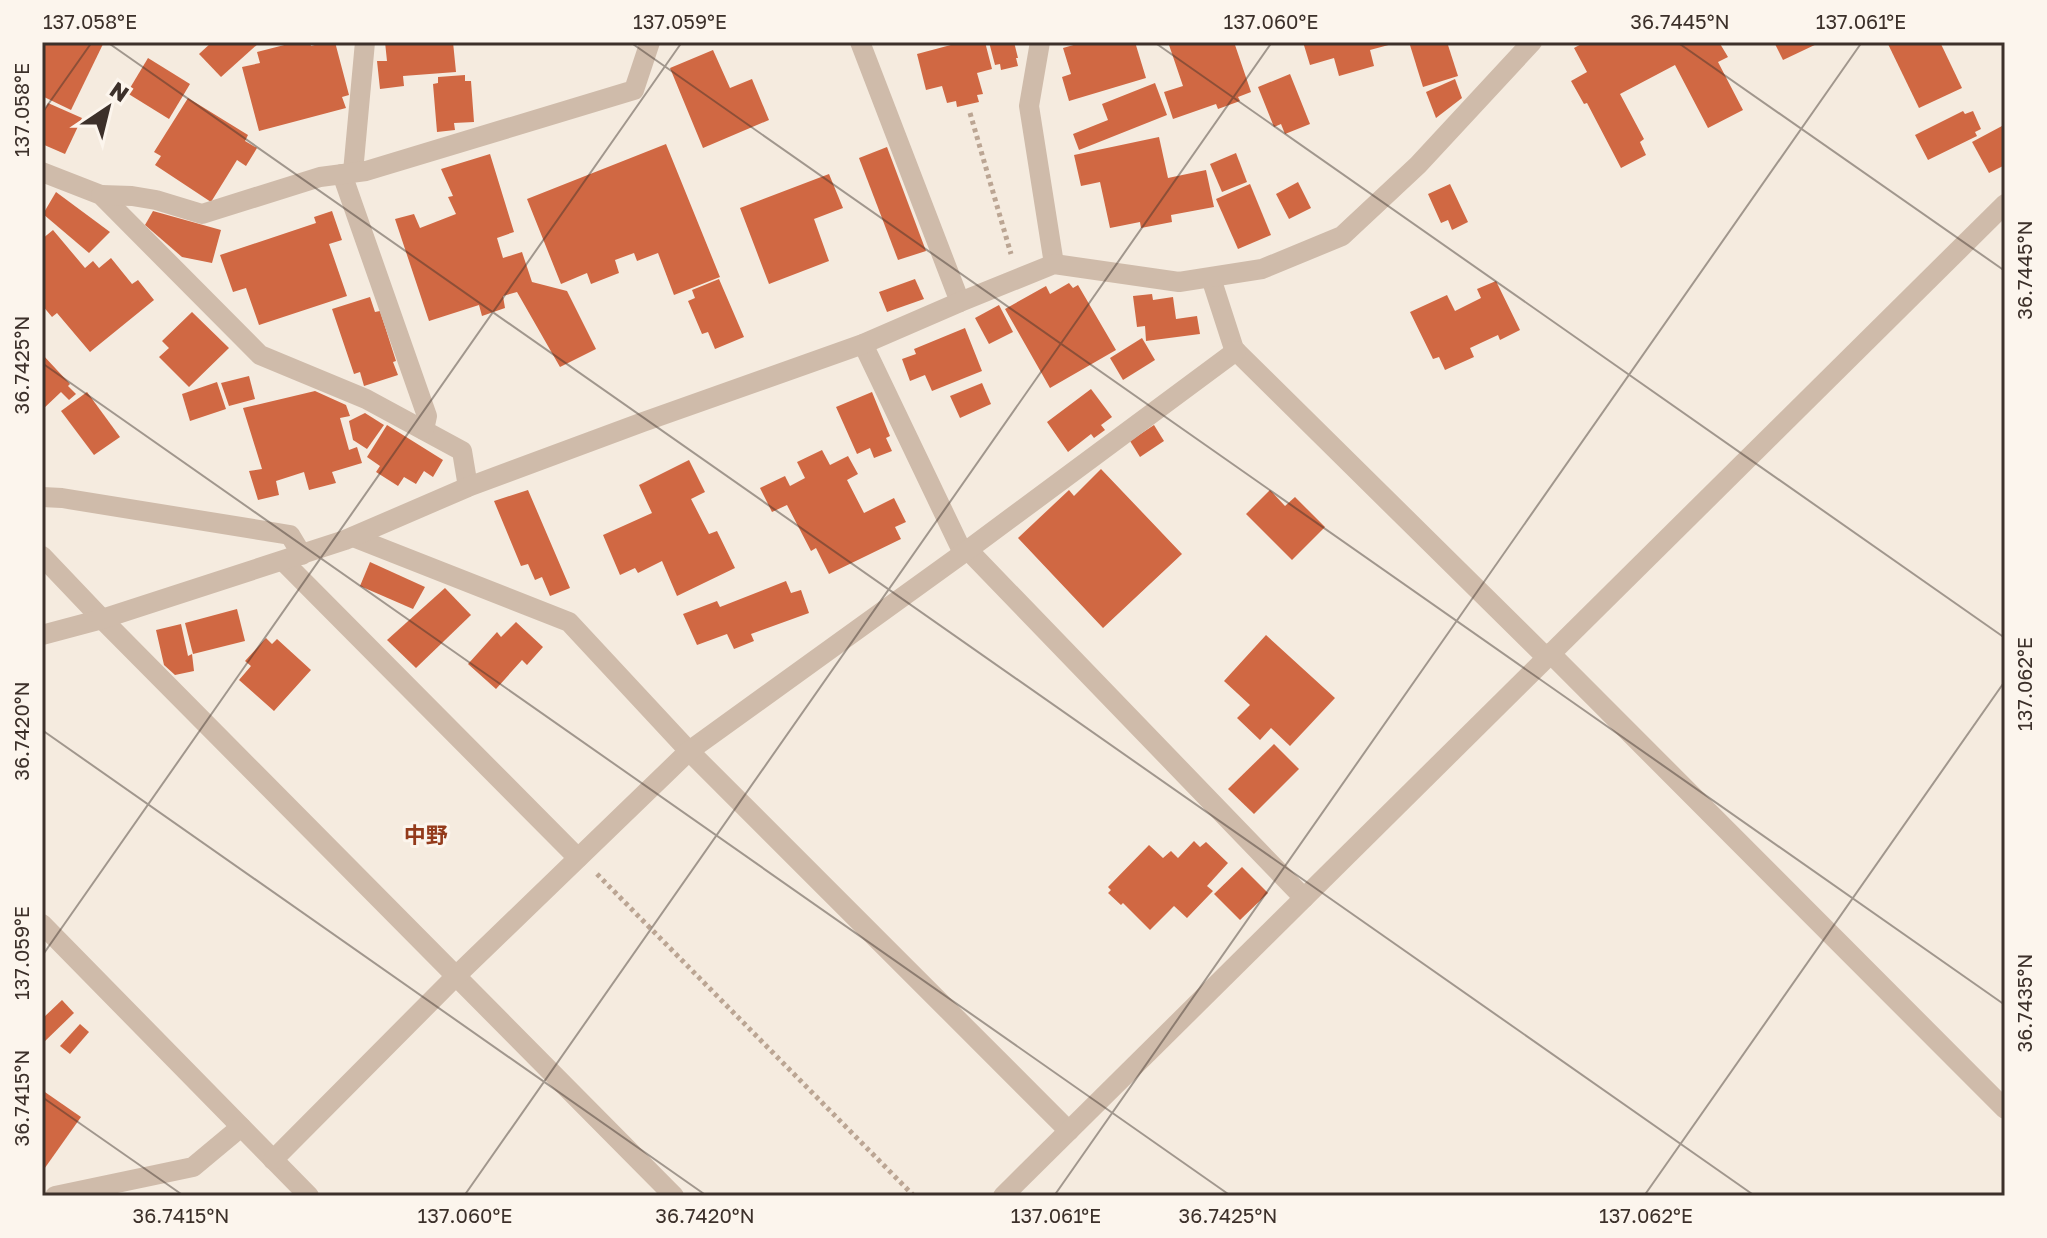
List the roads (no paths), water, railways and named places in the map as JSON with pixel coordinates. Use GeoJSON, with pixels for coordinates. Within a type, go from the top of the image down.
{"type":"FeatureCollection","features":[{"type":"Feature","properties":{"kind":"street"},"geometry":{"type":"LineString","coordinates":[[365,42],[348,173],[427,416],[424,430]]}},
{"type":"Feature","properties":{"kind":"street"},"geometry":{"type":"LineString","coordinates":[[42,172],[101,195],[156,200],[202,214],[320,177],[366,171],[634,90],[650,42]]}},
{"type":"Feature","properties":{"kind":"street"},"geometry":{"type":"LineString","coordinates":[[860,42],[960,302]]}},
{"type":"Feature","properties":{"kind":"street"},"geometry":{"type":"LineString","coordinates":[[1040,42],[1029,106],[1054,264]]}},
{"type":"Feature","properties":{"kind":"street"},"geometry":{"type":"LineString","coordinates":[[42,635],[102,619],[349,538],[468,487],[863,344],[1054,264],[1179,282],[1262,269],[1342,236],[1418,165],[1532,42]]}},
{"type":"Feature","properties":{"kind":"street"},"geometry":{"type":"LineString","coordinates":[[101,195],[260,355],[366,399],[462,451],[468,487]]}},
{"type":"Feature","properties":{"kind":"street"},"geometry":{"type":"LineString","coordinates":[[1003,1196],[2005,204]]}},
{"type":"Feature","properties":{"kind":"street"},"geometry":{"type":"LineString","coordinates":[[1211,278],[1236,351],[1548,655],[2005,1109]]}},
{"type":"Feature","properties":{"kind":"street"},"geometry":{"type":"LineString","coordinates":[[863,344],[965,551],[1304,898]]}},
{"type":"Feature","properties":{"kind":"street"},"geometry":{"type":"LineString","coordinates":[[273,1160],[456,976],[689,751],[1236,351]]}},
{"type":"Feature","properties":{"kind":"street"},"geometry":{"type":"LineString","coordinates":[[42,497],[290,535],[293,558],[579,857]]}},
{"type":"Feature","properties":{"kind":"street"},"geometry":{"type":"LineString","coordinates":[[349,538],[569,622],[689,751],[1069,1131]]}},
{"type":"Feature","properties":{"kind":"street"},"geometry":{"type":"LineString","coordinates":[[42,556],[674,1196]]}},
{"type":"Feature","properties":{"kind":"street"},"geometry":{"type":"LineString","coordinates":[[42,924],[309,1196]]}},
{"type":"Feature","properties":{"kind":"street"},"geometry":{"type":"LineString","coordinates":[[55,1196],[193,1167],[241,1127]]}},
{"type":"Feature","properties":{"kind":"district","name":"中野"},"geometry":{"type":"Point","coordinates":[426,834]}}]}
